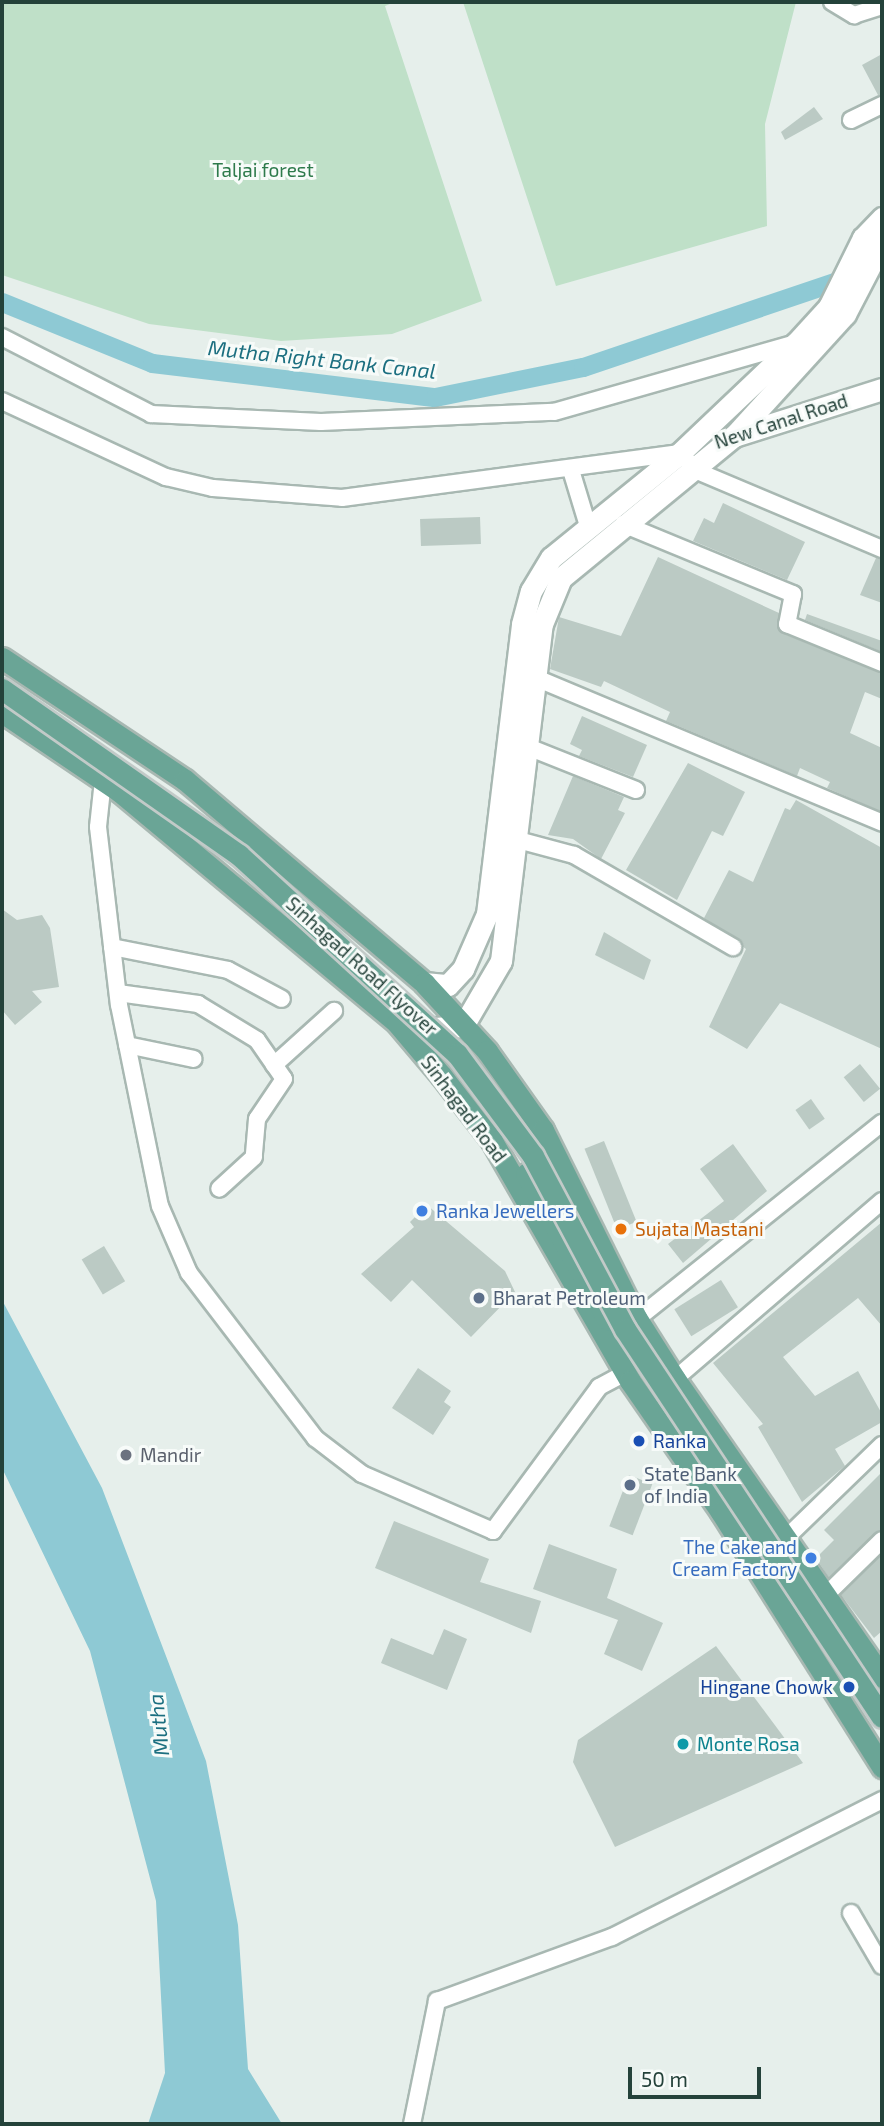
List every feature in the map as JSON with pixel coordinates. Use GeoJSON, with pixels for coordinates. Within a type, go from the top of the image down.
{"type":"FeatureCollection","features":[{"type":"Feature","properties":{"kind":"main road"},"geometry":{"type":"LineString","coordinates":[[2,657],[185,780],[424,983],[463,1026],[543,1130],[637,1319],[675,1379],[824,1597],[881,1672]]}},
{"type":"Feature","properties":{"kind":"main road","name":"Sinhagad Road Flyover"},"geometry":{"type":"LineString","coordinates":[[2,689],[239,855],[457,1054],[533,1156],[625,1329],[882,1717]]}},
{"type":"Feature","properties":{"kind":"main road","name":"Sinhagad Road"},"geometry":{"type":"LineString","coordinates":[[2,712],[103,780],[397,1023],[492,1141],[625,1373],[721,1512],[882,1767]]}},
{"type":"Feature","properties":{"kind":"main road"},"geometry":{"type":"LineString","coordinates":[[492,1141],[542,1198],[635,1368],[882,1745]]}},
{"type":"Feature","properties":{"kind":"street"},"geometry":{"type":"LineString","coordinates":[[836,4],[854,15],[882,6]]}},
{"type":"Feature","properties":{"kind":"street"},"geometry":{"type":"LineString","coordinates":[[851,120],[882,105]]}},
{"type":"Feature","properties":{"kind":"street"},"geometry":{"type":"LineString","coordinates":[[424,983],[448,985],[476,947],[487,914],[518,743],[536,678],[542,624],[561,578],[623,524],[697,471],[734,436],[837,310],[875,243],[882,218]]}},
{"type":"Feature","properties":{"kind":"street"},"geometry":{"type":"LineString","coordinates":[[397,1023],[438,1032],[463,1026],[501,961],[518,840],[518,743],[531,591],[551,558],[680,453],[796,343],[837,310]]}},
{"type":"Feature","properties":{"kind":"street"},"geometry":{"type":"LineString","coordinates":[[2,337],[151,414],[321,422],[554,412],[796,343]]}},
{"type":"Feature","properties":{"kind":"street","name":"New Canal Road"},"geometry":{"type":"LineString","coordinates":[[680,453],[882,388]]}},
{"type":"Feature","properties":{"kind":"street"},"geometry":{"type":"LineString","coordinates":[[2,401],[166,477],[213,488],[342,498],[571,470],[680,453]]}},
{"type":"Feature","properties":{"kind":"street"},"geometry":{"type":"LineString","coordinates":[[680,453],[697,471],[882,549]]}},
{"type":"Feature","properties":{"kind":"street"},"geometry":{"type":"LineString","coordinates":[[571,470],[588,526]]}},
{"type":"Feature","properties":{"kind":"street"},"geometry":{"type":"LineString","coordinates":[[623,524],[793,594],[787,624],[882,663]]}},
{"type":"Feature","properties":{"kind":"street"},"geometry":{"type":"LineString","coordinates":[[536,678],[882,823]]}},
{"type":"Feature","properties":{"kind":"street"},"geometry":{"type":"LineString","coordinates":[[518,743],[636,790]]}},
{"type":"Feature","properties":{"kind":"street"},"geometry":{"type":"LineString","coordinates":[[103,780],[98,827],[117,993],[160,1206],[189,1273],[315,1438],[362,1474],[493,1531],[591,1396],[625,1373]]}},
{"type":"Feature","properties":{"kind":"street"},"geometry":{"type":"LineString","coordinates":[[518,840],[574,855],[733,947]]}},
{"type":"Feature","properties":{"kind":"street"},"geometry":{"type":"LineString","coordinates":[[112,947],[228,970],[282,999]]}},
{"type":"Feature","properties":{"kind":"street"},"geometry":{"type":"LineString","coordinates":[[117,993],[198,1004],[257,1040],[284,1079],[257,1119],[254,1157],[219,1189]]}},
{"type":"Feature","properties":{"kind":"street"},"geometry":{"type":"LineString","coordinates":[[274,1065],[334,1011]]}},
{"type":"Feature","properties":{"kind":"street"},"geometry":{"type":"LineString","coordinates":[[127,1045],[194,1059]]}},
{"type":"Feature","properties":{"kind":"street"},"geometry":{"type":"LineString","coordinates":[[637,1319],[882,1123]]}},
{"type":"Feature","properties":{"kind":"street"},"geometry":{"type":"LineString","coordinates":[[675,1379],[882,1201]]}},
{"type":"Feature","properties":{"kind":"street"},"geometry":{"type":"LineString","coordinates":[[785,1539],[882,1446]]}},
{"type":"Feature","properties":{"kind":"street"},"geometry":{"type":"LineString","coordinates":[[824,1597],[882,1540]]}},
{"type":"Feature","properties":{"kind":"street"},"geometry":{"type":"LineString","coordinates":[[412,2124],[437,2001],[612,1937],[882,1800]]}},
{"type":"Feature","properties":{"kind":"street"},"geometry":{"type":"LineString","coordinates":[[851,1913],[882,1966]]}},
{"type":"Feature","properties":{"kind":"green space","name":"Taljai forest"},"geometry":{"type":"Polygon","coordinates":[[[2,2],[395,2],[385,6],[482,301],[392,334],[281,341],[149,324],[2,275],[2,2]]]}},
{"type":"Feature","properties":{"kind":"green space"},"geometry":{"type":"Polygon","coordinates":[[[463,2],[796,2],[765,124],[767,226],[556,286],[463,2]]]}},
{"type":"Feature","properties":{"kind":"water","name":"Mutha"},"geometry":{"type":"Polygon","coordinates":[[[2,1300],[102,1488],[206,1761],[238,1925],[248,2069],[282,2124],[148,2124],[165,2073],[156,1901],[90,1651],[2,1468],[2,1300]]]}},
{"type":"Feature","properties":{"kind":"building"},"geometry":{"type":"Polygon","coordinates":[[[882,54],[882,95],[878,95],[862,65],[882,54]]]}},
{"type":"Feature","properties":{"kind":"building"},"geometry":{"type":"Polygon","coordinates":[[[814,107],[823,119],[785,140],[781,132],[814,107]]]}},
{"type":"Feature","properties":{"kind":"building"},"geometry":{"type":"Polygon","coordinates":[[[723,503],[805,542],[787,580],[693,541],[704,518],[714,523],[723,503]]]}},
{"type":"Feature","properties":{"kind":"building"},"geometry":{"type":"Polygon","coordinates":[[[480,517],[481,544],[421,546],[420,519],[480,517]]]}},
{"type":"Feature","properties":{"kind":"building"},"geometry":{"type":"Polygon","coordinates":[[[658,557],[779,613],[782,633],[882,673],[882,699],[865,692],[850,733],[882,748],[882,812],[827,788],[830,782],[800,768],[797,776],[666,721],[670,712],[604,681],[601,687],[550,669],[559,617],[621,636],[658,557]]]}},
{"type":"Feature","properties":{"kind":"building"},"geometry":{"type":"Polygon","coordinates":[[[876,558],[882,559],[882,603],[860,595],[876,558]]]}},
{"type":"Feature","properties":{"kind":"building"},"geometry":{"type":"Polygon","coordinates":[[[807,614],[882,641],[882,652],[805,620],[807,614]]]}},
{"type":"Feature","properties":{"kind":"building"},"geometry":{"type":"Polygon","coordinates":[[[582,716],[647,745],[633,777],[579,756],[582,750],[570,744],[582,716]]]}},
{"type":"Feature","properties":{"kind":"building"},"geometry":{"type":"Polygon","coordinates":[[[688,763],[745,792],[723,836],[712,831],[677,900],[626,870],[688,763]]]}},
{"type":"Feature","properties":{"kind":"building"},"geometry":{"type":"Polygon","coordinates":[[[573,776],[624,797],[618,810],[625,813],[601,859],[573,839],[548,835],[573,776]]]}},
{"type":"Feature","properties":{"kind":"building"},"geometry":{"type":"Polygon","coordinates":[[[796,800],[882,848],[882,1049],[780,1003],[747,1049],[709,1027],[746,949],[704,918],[729,870],[753,882],[785,808],[790,810],[796,800]]]}},
{"type":"Feature","properties":{"kind":"building"},"geometry":{"type":"Polygon","coordinates":[[[2,909],[17,920],[42,915],[50,928],[59,987],[32,991],[42,1002],[15,1025],[2,1010],[2,909]]]}},
{"type":"Feature","properties":{"kind":"building"},"geometry":{"type":"Polygon","coordinates":[[[604,932],[651,960],[644,980],[595,955],[604,932]]]}},
{"type":"Feature","properties":{"kind":"building"},"geometry":{"type":"Polygon","coordinates":[[[860,1064],[880,1089],[864,1102],[844,1077],[860,1064]]]}},
{"type":"Feature","properties":{"kind":"building"},"geometry":{"type":"Polygon","coordinates":[[[811,1099],[825,1119],[809,1130],[795,1110],[811,1099]]]}},
{"type":"Feature","properties":{"kind":"building"},"geometry":{"type":"Polygon","coordinates":[[[604,1141],[637,1222],[617,1230],[585,1149],[604,1141]]]}},
{"type":"Feature","properties":{"kind":"building"},"geometry":{"type":"Polygon","coordinates":[[[733,1144],[767,1191],[683,1263],[668,1244],[724,1201],[700,1169],[733,1144]]]}},
{"type":"Feature","properties":{"kind":"building"},"geometry":{"type":"Polygon","coordinates":[[[427,1205],[505,1271],[515,1292],[471,1337],[412,1280],[391,1302],[361,1274],[414,1227],[410,1222],[427,1205]]]}},
{"type":"Feature","properties":{"kind":"building"},"geometry":{"type":"Polygon","coordinates":[[[882,1222],[882,1326],[858,1298],[783,1357],[815,1396],[858,1371],[882,1414],[882,1422],[835,1449],[845,1466],[802,1502],[758,1427],[763,1424],[713,1363],[882,1222]]]}},
{"type":"Feature","properties":{"kind":"building"},"geometry":{"type":"Polygon","coordinates":[[[104,1246],[125,1281],[103,1295],[82,1259],[104,1246]]]}},
{"type":"Feature","properties":{"kind":"building"},"geometry":{"type":"Polygon","coordinates":[[[721,1280],[738,1307],[691,1336],[674,1309],[721,1280]]]}},
{"type":"Feature","properties":{"kind":"building"},"geometry":{"type":"Polygon","coordinates":[[[418,1368],[451,1391],[444,1402],[451,1407],[433,1435],[392,1408],[418,1368]]]}},
{"type":"Feature","properties":{"kind":"building"},"geometry":{"type":"Polygon","coordinates":[[[882,1472],[882,1530],[829,1578],[816,1558],[834,1540],[824,1530],[882,1472]]]}},
{"type":"Feature","properties":{"kind":"building"},"geometry":{"type":"Polygon","coordinates":[[[629,1475],[652,1484],[633,1535],[609,1526],[629,1475]]]}},
{"type":"Feature","properties":{"kind":"building"},"geometry":{"type":"Polygon","coordinates":[[[394,1521],[489,1559],[480,1582],[541,1601],[531,1633],[375,1568],[394,1521]]]}},
{"type":"Feature","properties":{"kind":"building"},"geometry":{"type":"Polygon","coordinates":[[[549,1544],[617,1569],[607,1598],[663,1623],[642,1671],[604,1654],[618,1620],[533,1589],[549,1544]]]}},
{"type":"Feature","properties":{"kind":"building"},"geometry":{"type":"Polygon","coordinates":[[[882,1554],[882,1631],[874,1638],[841,1595],[882,1554]]]}},
{"type":"Feature","properties":{"kind":"building"},"geometry":{"type":"Polygon","coordinates":[[[444,1629],[467,1639],[447,1690],[381,1663],[391,1638],[433,1655],[444,1629]]]}},
{"type":"Feature","properties":{"kind":"building","name":"Monte Rosa"},"geometry":{"type":"Polygon","coordinates":[[[716,1646],[803,1763],[615,1847],[573,1762],[578,1740],[716,1646]]]}},
{"type":"Feature","properties":{"kind":"waterway","name":"Mutha Right Bank Canal"},"geometry":{"type":"LineString","coordinates":[[2,302],[152,363],[435,397],[583,367],[882,266]]}},
{"type":"Feature","properties":{"kind":"place","name":"Ranka Jewellers"},"geometry":{"type":"Point","coordinates":[422,1211]}},
{"type":"Feature","properties":{"kind":"place","name":"Sujata Mastani"},"geometry":{"type":"Point","coordinates":[621,1229]}},
{"type":"Feature","properties":{"kind":"place","name":"Bharat Petroleum"},"geometry":{"type":"Point","coordinates":[479,1298]}},
{"type":"Feature","properties":{"kind":"place","name":"Ranka"},"geometry":{"type":"Point","coordinates":[639,1441]}},
{"type":"Feature","properties":{"kind":"place","name":"Mandir"},"geometry":{"type":"Point","coordinates":[126,1455]}},
{"type":"Feature","properties":{"kind":"place","name":"State Bank of India"},"geometry":{"type":"Point","coordinates":[630,1485]}},
{"type":"Feature","properties":{"kind":"place","name":"The Cake and Cream Factory"},"geometry":{"type":"Point","coordinates":[811,1558]}},
{"type":"Feature","properties":{"kind":"place","name":"Hingane Chowk"},"geometry":{"type":"Point","coordinates":[849,1687]}},
{"type":"Feature","properties":{"kind":"place","name":"Monte Rosa"},"geometry":{"type":"Point","coordinates":[683,1744]}}]}
